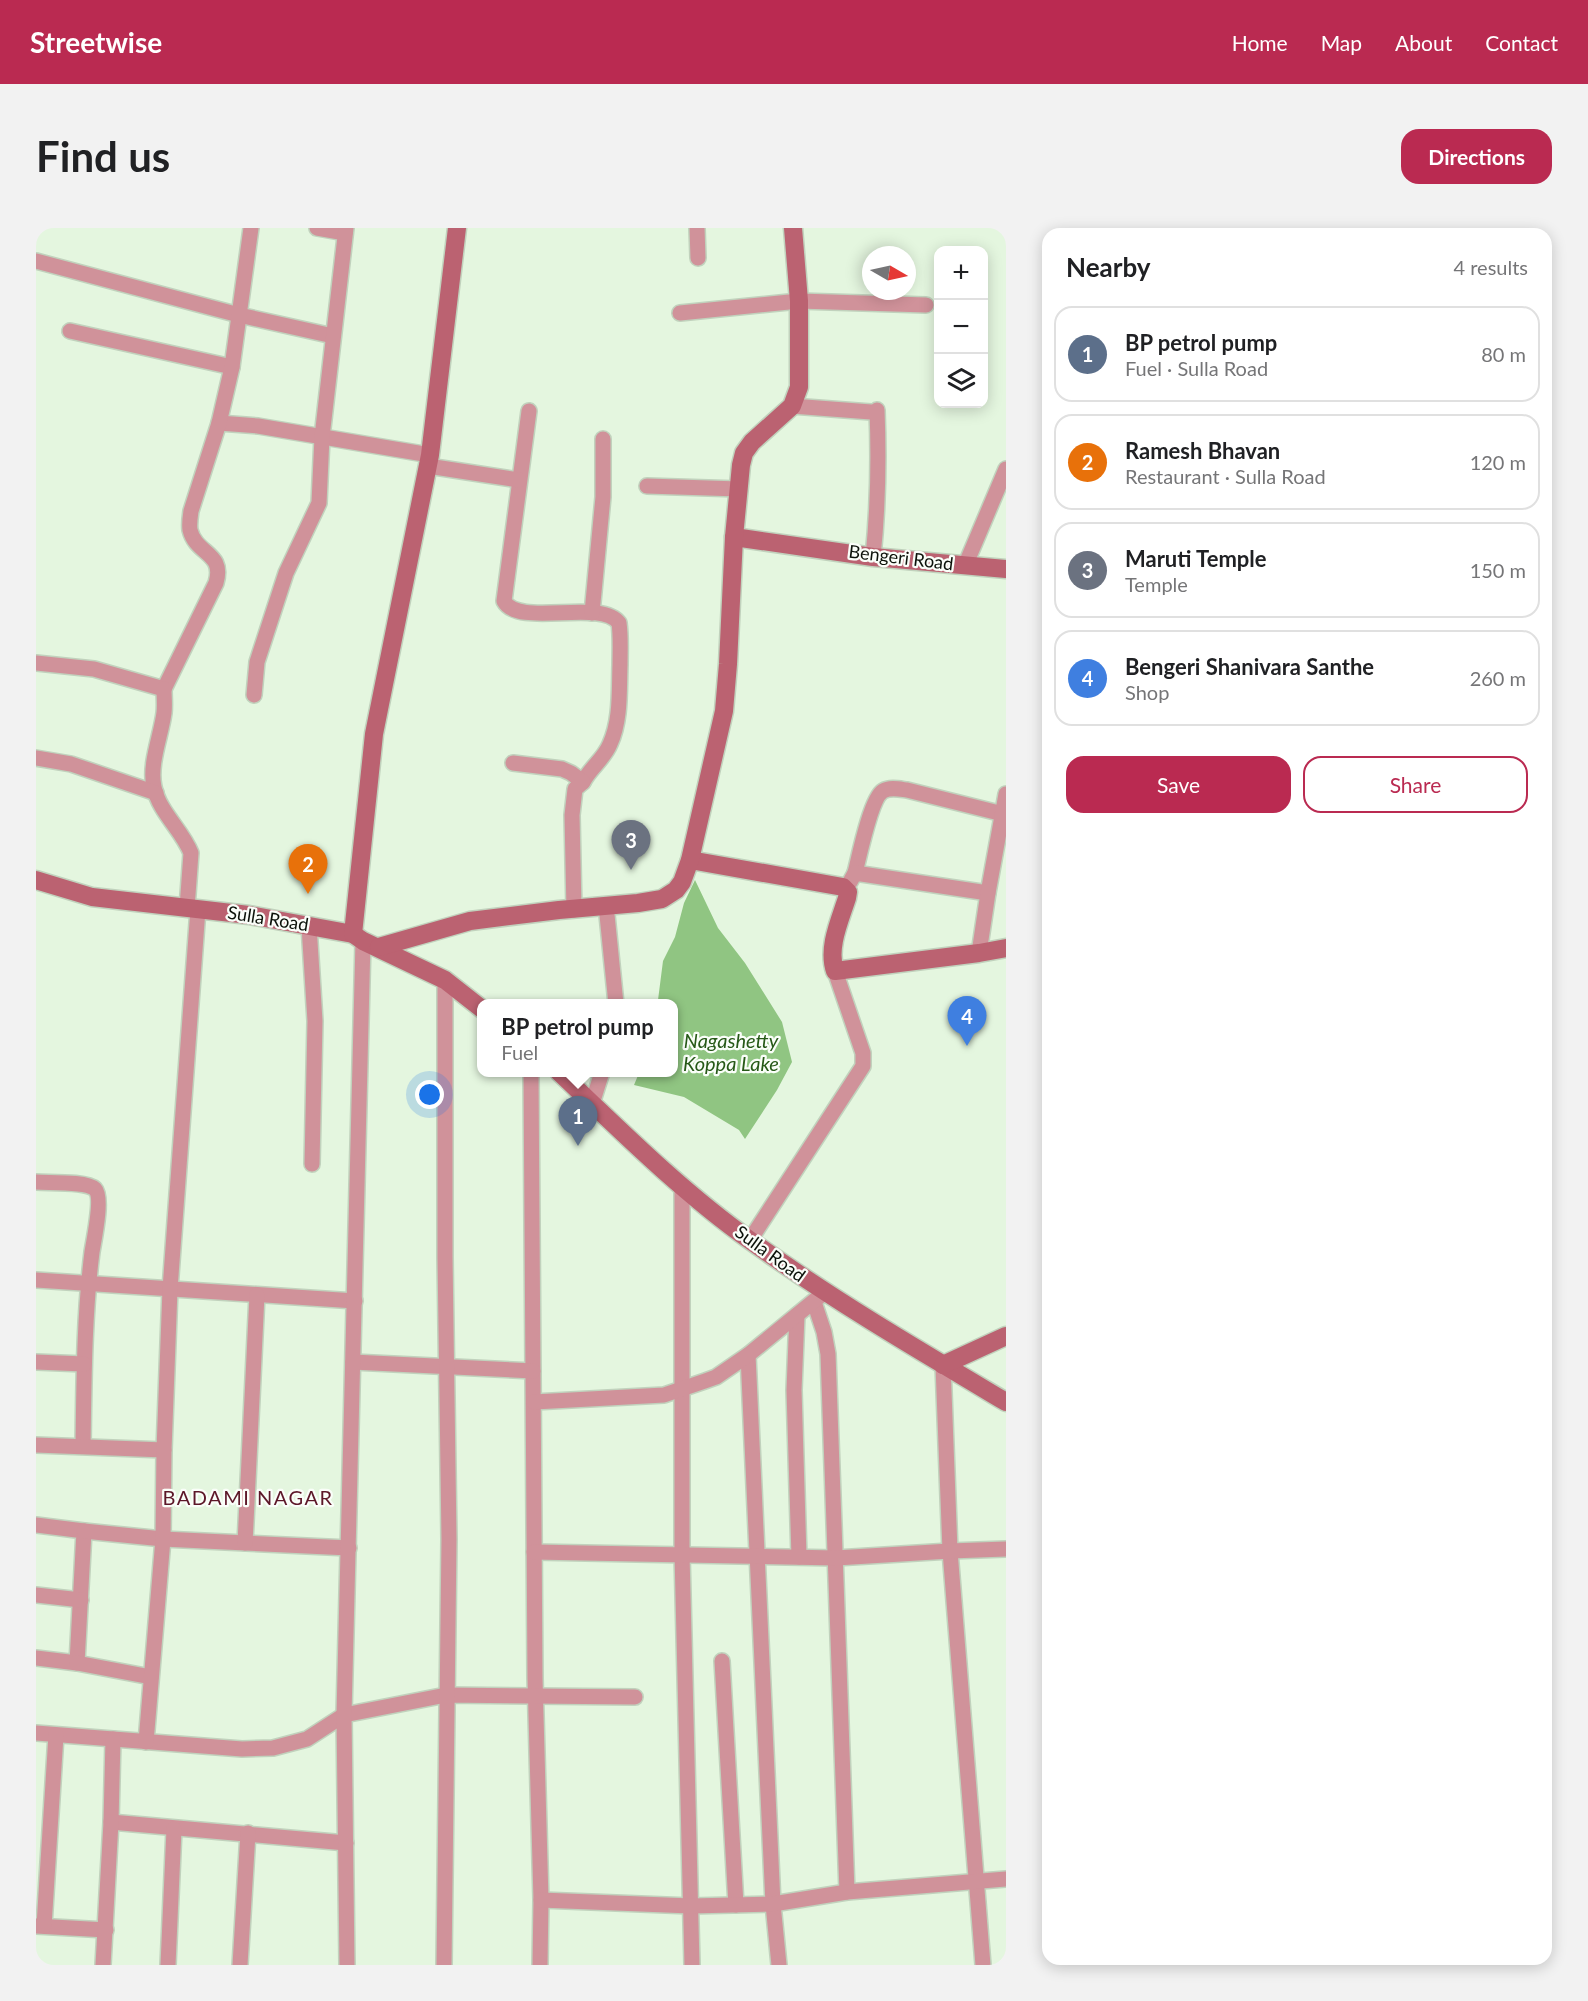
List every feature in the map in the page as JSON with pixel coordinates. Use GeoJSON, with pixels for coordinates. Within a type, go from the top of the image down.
{"type":"FeatureCollection","features":[{"type":"Feature","properties":{"kind":"street"},"geometry":{"type":"LineString","coordinates":[[146,1742],[163,1539],[170,1289],[192,908],[188,845],[156,793],[153,777],[164,712],[164,689],[219,573],[214,559],[193,537],[189,523],[219,423],[232,367],[251,228]]}},
{"type":"Feature","properties":{"kind":"street"},"geometry":{"type":"LineString","coordinates":[[254,695],[257,662],[286,573],[319,503],[322,436],[346,231],[317,228]]}},
{"type":"Feature","properties":{"kind":"street"},"geometry":{"type":"LineString","coordinates":[[347,1965],[345,1715],[365,940],[374,735],[429,460],[459,228]]}},
{"type":"Feature","properties":{"kind":"street"},"geometry":{"type":"LineString","coordinates":[[697,228],[698,258]]}},
{"type":"Feature","properties":{"kind":"street"},"geometry":{"type":"LineString","coordinates":[[365,940],[470,921],[662,899],[676,890],[682,882],[690,860],[724,711],[734,537],[744,453],[762,431],[792,406],[799,387],[799,300],[793,228]]}},
{"type":"Feature","properties":{"kind":"street"},"geometry":{"type":"LineString","coordinates":[[36,261],[239,315],[333,336]]}},
{"type":"Feature","properties":{"kind":"street"},"geometry":{"type":"LineString","coordinates":[[680,313],[799,300],[926,305]]}},
{"type":"Feature","properties":{"kind":"street"},"geometry":{"type":"LineString","coordinates":[[70,332],[232,367]]}},
{"type":"Feature","properties":{"kind":"street"},"geometry":{"type":"LineString","coordinates":[[792,406],[874,411],[879,469],[873,557]]}},
{"type":"Feature","properties":{"kind":"street"},"geometry":{"type":"LineString","coordinates":[[529,411],[504,602],[512,610],[609,615],[619,623],[620,702],[615,728],[602,759],[575,789],[572,815],[573,910]]}},
{"type":"Feature","properties":{"kind":"street"},"geometry":{"type":"LineString","coordinates":[[219,423],[258,426],[322,436],[519,480]]}},
{"type":"Feature","properties":{"kind":"street"},"geometry":{"type":"LineString","coordinates":[[592,613],[603,497],[603,439]]}},
{"type":"Feature","properties":{"kind":"street","name":"Bengeri Road"},"geometry":{"type":"LineString","coordinates":[[734,537],[873,557],[965,566],[1006,469]]}},
{"type":"Feature","properties":{"kind":"street"},"geometry":{"type":"LineString","coordinates":[[647,486],[739,489]]}},
{"type":"Feature","properties":{"kind":"street"},"geometry":{"type":"LineString","coordinates":[[965,566],[1006,569]]}},
{"type":"Feature","properties":{"kind":"street"},"geometry":{"type":"LineString","coordinates":[[36,663],[94,669],[164,689]]}},
{"type":"Feature","properties":{"kind":"street"},"geometry":{"type":"LineString","coordinates":[[36,758],[72,764],[156,793]]}},
{"type":"Feature","properties":{"kind":"street"},"geometry":{"type":"LineString","coordinates":[[513,763],[562,770],[571,773],[583,782]]}},
{"type":"Feature","properties":{"kind":"street"},"geometry":{"type":"LineString","coordinates":[[750,1240],[863,1066],[863,1053],[833,964],[832,953],[874,801],[884,790],[894,788],[1003,814]]}},
{"type":"Feature","properties":{"kind":"street"},"geometry":{"type":"LineString","coordinates":[[979,953],[987,893],[1006,794]]}},
{"type":"Feature","properties":{"kind":"street"},"geometry":{"type":"LineString","coordinates":[[690,860],[840,885],[851,881],[987,893]]}},
{"type":"Feature","properties":{"kind":"street","name":"Sulla Road"},"geometry":{"type":"LineString","coordinates":[[36,880],[92,897],[249,915],[309,926],[365,940],[445,980],[477,1005]]}},
{"type":"Feature","properties":{"kind":"street"},"geometry":{"type":"LineString","coordinates":[[606,905],[615,999]]}},
{"type":"Feature","properties":{"kind":"street"},"geometry":{"type":"LineString","coordinates":[[309,926],[315,1021],[312,1164]]}},
{"type":"Feature","properties":{"kind":"street"},"geometry":{"type":"LineString","coordinates":[[836,972],[1006,948]]}},
{"type":"Feature","properties":{"kind":"street"},"geometry":{"type":"LineString","coordinates":[[444,1965],[448,1539],[445,980]]}},
{"type":"Feature","properties":{"kind":"street"},"geometry":{"type":"LineString","coordinates":[[531,1077],[535,1697],[541,1900],[540,1965]]}},
{"type":"Feature","properties":{"kind":"street","name":"Sulla Road"},"geometry":{"type":"LineString","coordinates":[[565,1077],[682,1186],[819,1297],[1006,1402]]}},
{"type":"Feature","properties":{"kind":"street"},"geometry":{"type":"LineString","coordinates":[[592,1104],[600,1077]]}},
{"type":"Feature","properties":{"kind":"street"},"geometry":{"type":"LineString","coordinates":[[36,1182],[85,1185],[94,1188],[97,1192],[98,1209],[88,1282],[83,1446]]}},
{"type":"Feature","properties":{"kind":"street"},"geometry":{"type":"LineString","coordinates":[[682,1186],[682,1554],[692,1965]]}},
{"type":"Feature","properties":{"kind":"street"},"geometry":{"type":"LineString","coordinates":[[36,1280],[355,1301]]}},
{"type":"Feature","properties":{"kind":"street"},"geometry":{"type":"LineString","coordinates":[[245,1543],[257,1294]]}},
{"type":"Feature","properties":{"kind":"street"},"geometry":{"type":"LineString","coordinates":[[534,1402],[664,1395],[716,1377],[748,1355],[819,1297],[828,1354],[847,1892]]}},
{"type":"Feature","properties":{"kind":"street"},"geometry":{"type":"LineString","coordinates":[[797,1315],[794,1390],[799,1557]]}},
{"type":"Feature","properties":{"kind":"street"},"geometry":{"type":"LineString","coordinates":[[983,1965],[950,1551],[943,1365],[1006,1336]]}},
{"type":"Feature","properties":{"kind":"street"},"geometry":{"type":"LineString","coordinates":[[748,1355],[759,1556],[773,1904],[779,1965]]}},
{"type":"Feature","properties":{"kind":"street"},"geometry":{"type":"LineString","coordinates":[[36,1362],[84,1365]]}},
{"type":"Feature","properties":{"kind":"street"},"geometry":{"type":"LineString","coordinates":[[353,1362],[533,1371]]}},
{"type":"Feature","properties":{"kind":"street"},"geometry":{"type":"LineString","coordinates":[[36,1445],[164,1450]]}},
{"type":"Feature","properties":{"kind":"street"},"geometry":{"type":"LineString","coordinates":[[36,1525],[163,1539],[349,1548]]}},
{"type":"Feature","properties":{"kind":"street"},"geometry":{"type":"LineString","coordinates":[[77,1663],[84,1531]]}},
{"type":"Feature","properties":{"kind":"street"},"geometry":{"type":"LineString","coordinates":[[534,1552],[836,1558],[1006,1549]]}},
{"type":"Feature","properties":{"kind":"street"},"geometry":{"type":"LineString","coordinates":[[36,1595],[81,1600]]}},
{"type":"Feature","properties":{"kind":"street"},"geometry":{"type":"LineString","coordinates":[[36,1658],[151,1677]]}},
{"type":"Feature","properties":{"kind":"street"},"geometry":{"type":"LineString","coordinates":[[722,1661],[736,1905]]}},
{"type":"Feature","properties":{"kind":"street"},"geometry":{"type":"LineString","coordinates":[[36,1733],[242,1749],[273,1748],[307,1739],[345,1715],[446,1695],[635,1697]]}},
{"type":"Feature","properties":{"kind":"street"},"geometry":{"type":"LineString","coordinates":[[56,1735],[40,1926],[106,1930]]}},
{"type":"Feature","properties":{"kind":"street"},"geometry":{"type":"LineString","coordinates":[[103,1965],[113,1739]]}},
{"type":"Feature","properties":{"kind":"street"},"geometry":{"type":"LineString","coordinates":[[111,1822],[346,1843]]}},
{"type":"Feature","properties":{"kind":"street"},"geometry":{"type":"LineString","coordinates":[[168,1965],[174,1829]]}},
{"type":"Feature","properties":{"kind":"street"},"geometry":{"type":"LineString","coordinates":[[240,1965],[248,1833]]}},
{"type":"Feature","properties":{"kind":"street"},"geometry":{"type":"LineString","coordinates":[[541,1900],[691,1906],[773,1904],[847,1892],[1006,1879]]}},
{"type":"Feature","properties":{"kind":"water","name":"Nagashetty Koppa Lake"},"geometry":{"type":"Polygon","coordinates":[[[695,880],[718,928],[745,963],[782,1022],[792,1062],[745,1139],[739,1130],[684,1097],[634,1085],[637,1077],[678,1077],[678,999],[658,999],[663,961],[675,937],[684,903],[695,880]]]}},
{"type":"Feature","properties":{"kind":"place","name":"Maruti Temple"},"geometry":{"type":"Point","coordinates":[631,870]}},
{"type":"Feature","properties":{"kind":"place","name":"Ramesh Bhavan"},"geometry":{"type":"Point","coordinates":[308,894]}},
{"type":"Feature","properties":{"kind":"place","name":"Bengeri Shanivara Santhe"},"geometry":{"type":"Point","coordinates":[967,1046]}},
{"type":"Feature","properties":{"kind":"place","name":"BP petrol pump"},"geometry":{"type":"Point","coordinates":[578,1146]}},
{"type":"Feature","properties":{"kind":"district","name":"BADAMI NAGAR"},"geometry":{"type":"Point","coordinates":[248,1498]}}]}
